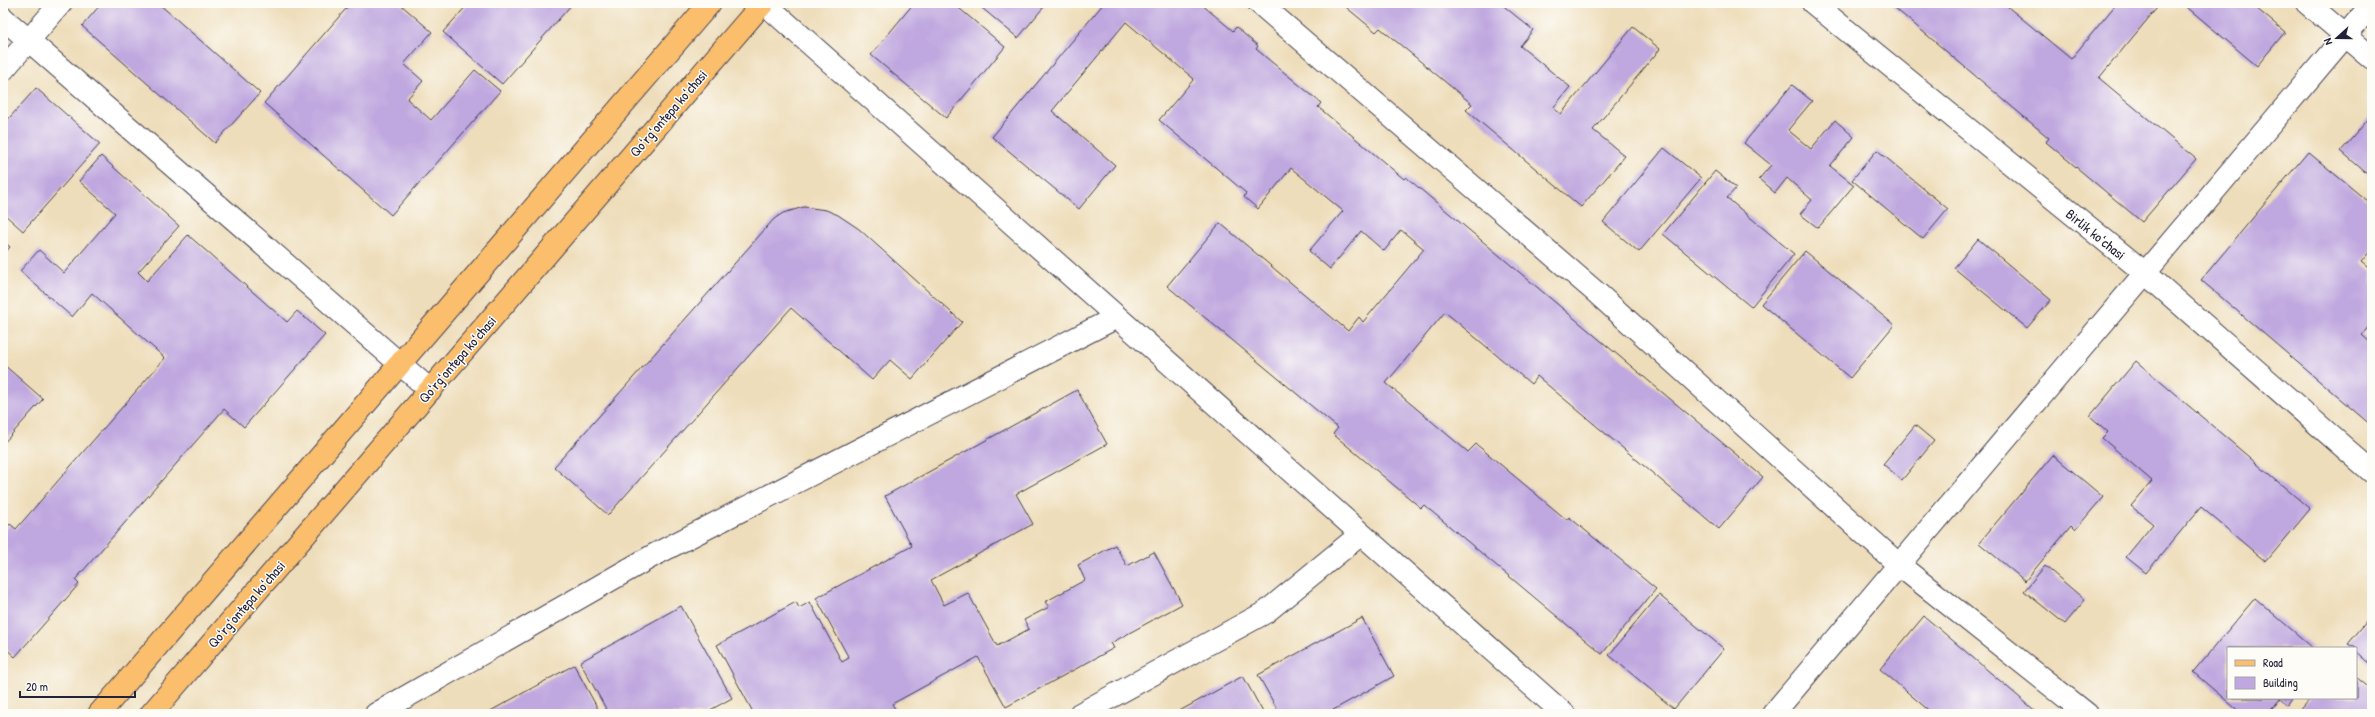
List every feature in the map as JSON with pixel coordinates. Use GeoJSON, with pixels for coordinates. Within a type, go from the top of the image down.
{"type":"FeatureCollection","features":[{"type":"Feature","properties":{"kind":"main road"},"geometry":{"type":"LineString","coordinates":[[99,714],[710,3]]}},
{"type":"Feature","properties":{"kind":"main road","name":"Qoʻrgʻontepa koʻchasi"},"geometry":{"type":"LineString","coordinates":[[151,714],[764,3]]}},
{"type":"Feature","properties":{"kind":"street"},"geometry":{"type":"LineString","coordinates":[[3,70],[61,3]]}},
{"type":"Feature","properties":{"kind":"street"},"geometry":{"type":"LineString","coordinates":[[764,3],[1564,714]]}},
{"type":"Feature","properties":{"kind":"street"},"geometry":{"type":"LineString","coordinates":[[1259,3],[1598,294],[1899,565],[2087,714]]}},
{"type":"Feature","properties":{"kind":"street","name":"Birlik koʻchasi"},"geometry":{"type":"LineString","coordinates":[[1813,3],[2145,273],[2372,472]]}},
{"type":"Feature","properties":{"kind":"street"},"geometry":{"type":"LineString","coordinates":[[2308,3],[2372,58]]}},
{"type":"Feature","properties":{"kind":"street"},"geometry":{"type":"LineString","coordinates":[[1773,714],[2372,4]]}},
{"type":"Feature","properties":{"kind":"street"},"geometry":{"type":"LineString","coordinates":[[3,18],[430,390]]}},
{"type":"Feature","properties":{"kind":"street"},"geometry":{"type":"LineString","coordinates":[[376,714],[654,555],[1117,317]]}},
{"type":"Feature","properties":{"kind":"street"},"geometry":{"type":"LineString","coordinates":[[1080,714],[1266,612],[1361,534]]}},
{"type":"Feature","properties":{"kind":"building"},"geometry":{"type":"Polygon","coordinates":[[[102,3],[158,3],[260,93],[215,143],[82,26],[102,3]]]}},
{"type":"Feature","properties":{"kind":"building"},"geometry":{"type":"Polygon","coordinates":[[[351,3],[399,3],[432,32],[404,64],[423,81],[407,99],[431,120],[475,70],[500,91],[391,215],[264,103],[351,3]]]}},
{"type":"Feature","properties":{"kind":"building"},"geometry":{"type":"Polygon","coordinates":[[[469,3],[573,3],[502,84],[443,32],[469,3]]]}},
{"type":"Feature","properties":{"kind":"building"},"geometry":{"type":"Polygon","coordinates":[[[914,3],[953,3],[1005,47],[946,118],[871,55],[914,3]]]}},
{"type":"Feature","properties":{"kind":"building"},"geometry":{"type":"Polygon","coordinates":[[[976,3],[1047,3],[1018,38],[976,3]]]}},
{"type":"Feature","properties":{"kind":"building"},"geometry":{"type":"Polygon","coordinates":[[[1104,3],[1200,3],[1233,31],[1236,27],[1258,46],[1256,49],[1321,103],[1318,107],[1404,179],[1406,177],[1763,477],[1719,529],[1537,376],[1531,384],[1445,312],[1386,383],[1468,452],[1476,444],[1567,520],[1569,517],[1656,589],[1602,654],[1424,505],[1421,508],[1333,434],[1338,428],[1167,286],[1220,223],[1348,331],[1359,317],[1363,322],[1424,249],[1401,230],[1384,251],[1361,231],[1330,269],[1309,251],[1343,211],[1291,168],[1258,209],[1244,197],[1246,193],[1159,120],[1194,79],[1126,22],[1052,111],[1115,165],[1079,209],[992,137],[1104,3]]]}},
{"type":"Feature","properties":{"kind":"building"},"geometry":{"type":"Polygon","coordinates":[[[1341,3],[1392,3],[1397,7],[1400,3],[1500,3],[1533,30],[1520,46],[1570,87],[1553,108],[1561,114],[1633,27],[1660,49],[1593,130],[1625,156],[1581,207],[1466,110],[1472,104],[1380,28],[1376,32],[1341,3]]]}},
{"type":"Feature","properties":{"kind":"building"},"geometry":{"type":"Polygon","coordinates":[[[1889,3],[2011,3],[2008,7],[2071,59],[2117,3],[2161,3],[2099,78],[2196,159],[2142,222],[2046,142],[2049,138],[1889,3]]]}},
{"type":"Feature","properties":{"kind":"building"},"geometry":{"type":"Polygon","coordinates":[[[2182,3],[2250,3],[2285,32],[2257,66],[2182,3]]]}},
{"type":"Feature","properties":{"kind":"building"},"geometry":{"type":"Polygon","coordinates":[[[1792,85],[1812,101],[1788,130],[1811,149],[1835,120],[1854,137],[1830,166],[1854,185],[1818,228],[1800,214],[1812,200],[1787,178],[1775,193],[1759,179],[1771,165],[1744,143],[1792,85]]]}},
{"type":"Feature","properties":{"kind":"building"},"geometry":{"type":"Polygon","coordinates":[[[36,88],[100,144],[23,231],[3,213],[3,125],[36,88]]]}},
{"type":"Feature","properties":{"kind":"building"},"geometry":{"type":"Polygon","coordinates":[[[2371,116],[2372,117],[2372,178],[2341,151],[2371,116]]]}},
{"type":"Feature","properties":{"kind":"building"},"geometry":{"type":"Polygon","coordinates":[[[1664,148],[1701,178],[1639,252],[1603,222],[1664,148]]]}},
{"type":"Feature","properties":{"kind":"building"},"geometry":{"type":"Polygon","coordinates":[[[1877,150],[1948,209],[1923,239],[1852,180],[1877,150]]]}},
{"type":"Feature","properties":{"kind":"building"},"geometry":{"type":"Polygon","coordinates":[[[2308,152],[2372,205],[2372,249],[2361,262],[2372,271],[2372,322],[2362,335],[2372,344],[2372,426],[2201,280],[2308,152]]]}},
{"type":"Feature","properties":{"kind":"building"},"geometry":{"type":"Polygon","coordinates":[[[101,156],[179,226],[138,272],[147,281],[188,235],[287,322],[297,311],[325,335],[244,427],[224,409],[75,580],[79,584],[15,657],[3,646],[3,532],[10,524],[16,529],[165,358],[92,293],[72,317],[20,271],[39,250],[64,273],[115,213],[79,181],[101,156]]]}},
{"type":"Feature","properties":{"kind":"building"},"geometry":{"type":"Polygon","coordinates":[[[1715,171],[1736,188],[1727,198],[1794,254],[1751,307],[1663,234],[1715,171]]]}},
{"type":"Feature","properties":{"kind":"building"},"geometry":{"type":"Polygon","coordinates":[[[804,207],[826,210],[838,215],[859,229],[962,322],[912,379],[890,360],[872,380],[791,308],[608,515],[554,467],[774,219],[783,213],[804,207]]]}},
{"type":"Feature","properties":{"kind":"building"},"geometry":{"type":"Polygon","coordinates":[[[1978,239],[2051,300],[2027,328],[1954,268],[1978,239]]]}},
{"type":"Feature","properties":{"kind":"building"},"geometry":{"type":"Polygon","coordinates":[[[3,241],[10,247],[3,255],[3,241]]]}},
{"type":"Feature","properties":{"kind":"building"},"geometry":{"type":"Polygon","coordinates":[[[1805,251],[1894,325],[1850,378],[1761,304],[1805,251]]]}},
{"type":"Feature","properties":{"kind":"building"},"geometry":{"type":"Polygon","coordinates":[[[2136,361],[2310,509],[2266,562],[2201,507],[2146,573],[2126,557],[2153,524],[2131,506],[2152,481],[2102,438],[2108,432],[2090,416],[2136,361]]]}},
{"type":"Feature","properties":{"kind":"building"},"geometry":{"type":"Polygon","coordinates":[[[3,364],[43,399],[3,444],[3,364]]]}},
{"type":"Feature","properties":{"kind":"building"},"geometry":{"type":"Polygon","coordinates":[[[1077,390],[1107,444],[1016,494],[1033,524],[931,580],[944,605],[968,593],[997,646],[1029,629],[1024,620],[1049,607],[1045,602],[1085,580],[1078,565],[1115,545],[1127,566],[1154,552],[1182,604],[1111,643],[1114,648],[1006,707],[978,657],[892,704],[898,714],[754,714],[717,645],[796,602],[799,608],[810,602],[842,662],[849,658],[816,598],[912,546],[885,496],[1077,390]]]}},
{"type":"Feature","properties":{"kind":"building"},"geometry":{"type":"Polygon","coordinates":[[[1915,425],[1934,441],[1902,480],[1883,464],[1915,425]]]}},
{"type":"Feature","properties":{"kind":"building"},"geometry":{"type":"Polygon","coordinates":[[[2053,455],[2103,497],[2075,530],[2071,526],[2025,581],[1979,543],[2053,455]]]}},
{"type":"Feature","properties":{"kind":"building"},"geometry":{"type":"Polygon","coordinates":[[[2045,566],[2085,600],[2065,624],[2024,591],[2045,566]]]}},
{"type":"Feature","properties":{"kind":"building"},"geometry":{"type":"Polygon","coordinates":[[[1659,595],[1724,649],[1674,709],[1609,655],[1659,595]]]}},
{"type":"Feature","properties":{"kind":"building"},"geometry":{"type":"Polygon","coordinates":[[[2255,598],[2312,647],[2227,647],[2227,699],[2280,699],[2268,714],[2242,714],[2193,672],[2255,598]]]}},
{"type":"Feature","properties":{"kind":"building"},"geometry":{"type":"Polygon","coordinates":[[[681,606],[732,698],[703,714],[609,714],[580,662],[681,606]]]}},
{"type":"Feature","properties":{"kind":"building"},"geometry":{"type":"Polygon","coordinates":[[[2372,615],[2372,665],[2357,652],[2357,647],[2348,644],[2372,615]]]}},
{"type":"Feature","properties":{"kind":"building"},"geometry":{"type":"Polygon","coordinates":[[[1924,616],[2039,714],[1933,714],[1880,669],[1924,616]]]}},
{"type":"Feature","properties":{"kind":"building"},"geometry":{"type":"Polygon","coordinates":[[[1362,618],[1394,676],[1326,714],[1280,714],[1258,675],[1362,618]]]}},
{"type":"Feature","properties":{"kind":"building"},"geometry":{"type":"Polygon","coordinates":[[[574,665],[598,709],[590,714],[485,714],[574,665]]]}},
{"type":"Feature","properties":{"kind":"building"},"geometry":{"type":"Polygon","coordinates":[[[1243,676],[1264,714],[1174,714],[1243,676]]]}},
{"type":"Feature","properties":{"kind":"building"},"geometry":{"type":"Polygon","coordinates":[[[2357,678],[2372,690],[2372,714],[2296,714],[2309,699],[2357,699],[2357,678]]]}},
{"type":"Feature","properties":{"kind":"building"},"geometry":{"type":"Polygon","coordinates":[[[2280,699],[2291,699],[2287,705],[2280,699]]]}}]}
